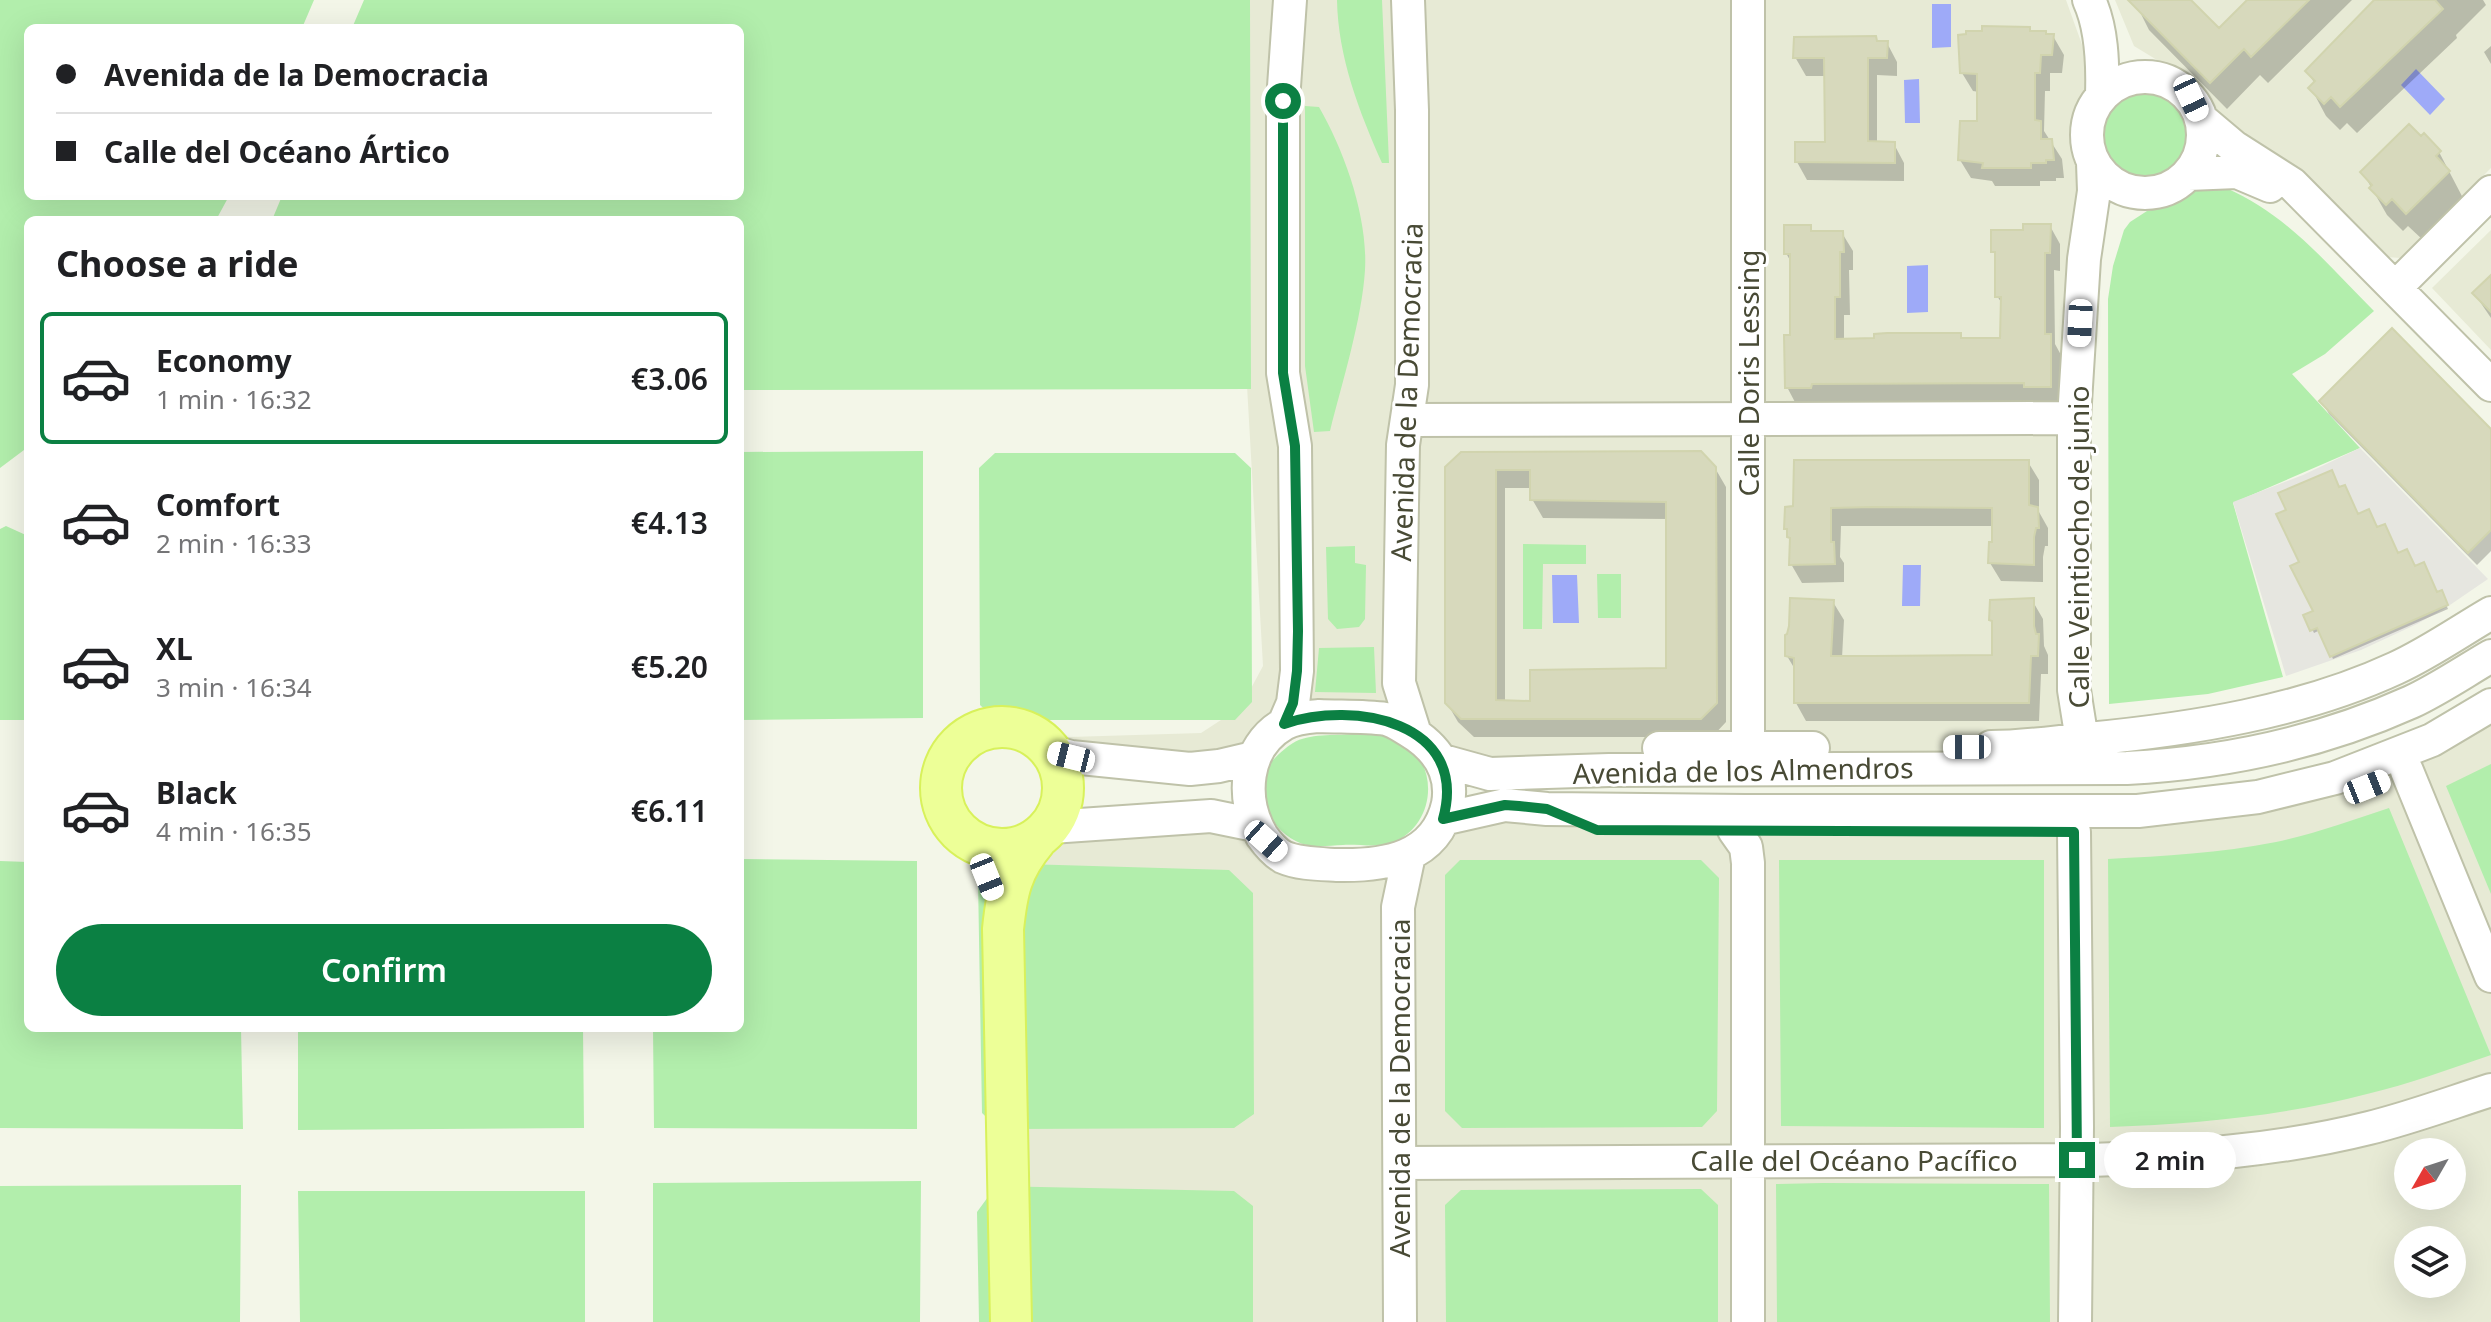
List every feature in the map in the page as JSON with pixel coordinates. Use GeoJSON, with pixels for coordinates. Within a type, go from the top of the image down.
{"type":"FeatureCollection","features":[{"type":"Feature","properties":{"kind":"main road"},"geometry":{"type":"LineString","coordinates":[[1003,929],[997,901],[987,877],[947,817],[941,797],[942,776],[949,756],[963,741],[981,730],[1019,730],[1037,738],[1053,752],[1062,770],[1064,790],[1060,810],[1044,834],[1022,857],[1012,876],[1003,929],[1011,1322]]}},
{"type":"Feature","properties":{"kind":"main road"},"geometry":{"type":"LineString","coordinates":[[960,833],[978,845],[998,850],[1018,848],[1044,834]]}},
{"type":"Feature","properties":{"kind":"street"},"geometry":{"type":"LineString","coordinates":[[1284,724],[1319,716],[1390,720],[1427,742],[1443,761],[1448,791],[1443,819],[1435,832],[1409,855],[1393,862],[1371,866],[1315,864],[1283,856],[1266,841],[1255,825],[1247,788],[1253,758],[1284,724],[1293,703],[1298,658],[1295,446],[1283,373],[1283,101],[1290,0]]}},
{"type":"Feature","properties":{"kind":"street","name":"Avenida de la Democracia"},"geometry":{"type":"LineString","coordinates":[[1408,0],[1412,110],[1412,385],[1403,445],[1399,683],[1415,734]]}},
{"type":"Feature","properties":{"kind":"street","name":"Calle Doris Lessing"},"geometry":{"type":"LineString","coordinates":[[1748,0],[1748,746]]}},
{"type":"Feature","properties":{"kind":"street"},"geometry":{"type":"LineString","coordinates":[[2091,5],[2119,47],[2147,75]]}},
{"type":"Feature","properties":{"kind":"street"},"geometry":{"type":"LineString","coordinates":[[2091,5],[2102,57],[2102,94]]}},
{"type":"Feature","properties":{"kind":"street"},"geometry":{"type":"LineString","coordinates":[[2202,120],[2202,149],[2188,174],[2175,185],[2158,192],[2140,193],[2113,184],[2093,163],[2087,145],[2086,127],[2091,109],[2102,94],[2123,80],[2147,75],[2171,82],[2191,98],[2202,120],[2247,156],[2292,184],[2306,202],[2491,385]]}},
{"type":"Feature","properties":{"kind":"street","name":"Calle Veintiocho de junio"},"geometry":{"type":"LineString","coordinates":[[2082,740],[2074,690],[2074,418],[2084,259],[2094,191],[2093,163]]}},
{"type":"Feature","properties":{"kind":"street"},"geometry":{"type":"LineString","coordinates":[[2188,174],[2237,172],[2306,202]]}},
{"type":"Feature","properties":{"kind":"street"},"geometry":{"type":"LineString","coordinates":[[2395,288],[2491,192]]}},
{"type":"Feature","properties":{"kind":"street"},"geometry":{"type":"LineString","coordinates":[[2084,259],[2109,222],[2140,193]]}},
{"type":"Feature","properties":{"kind":"street"},"geometry":{"type":"LineString","coordinates":[[1407,420],[2074,418]]}},
{"type":"Feature","properties":{"kind":"street","name":"Avenida de los Almendros"},"geometry":{"type":"LineString","coordinates":[[1549,772],[1594,749],[2024,747],[2141,734],[2226,719],[2339,690],[2397,667],[2491,613]]}},
{"type":"Feature","properties":{"kind":"street","name":"Avenida de los Almendros"},"geometry":{"type":"LineString","coordinates":[[1443,761],[1490,774],[2177,765],[2242,755],[2351,725],[2413,701],[2491,656]]}},
{"type":"Feature","properties":{"kind":"street","name":"Avenida de los Almendros"},"geometry":{"type":"LineString","coordinates":[[1443,819],[1505,805],[1547,809],[2138,811],[2258,797],[2335,778],[2432,740],[2491,705]]}},
{"type":"Feature","properties":{"kind":"street","name":"Avenida de los Almendros"},"geometry":{"type":"LineString","coordinates":[[1547,809],[1597,830],[2074,832],[2175,828],[2242,820],[2327,799],[2440,757],[2491,729]]}},
{"type":"Feature","properties":{"kind":"street","name":"Avenida de los Almendros"},"geometry":{"type":"LineString","coordinates":[[1936,768],[1967,747]]}},
{"type":"Feature","properties":{"kind":"street"},"geometry":{"type":"LineString","coordinates":[[1053,752],[1071,757],[1190,769],[1253,758]]}},
{"type":"Feature","properties":{"kind":"street"},"geometry":{"type":"LineString","coordinates":[[2407,771],[2491,976]]}},
{"type":"Feature","properties":{"kind":"street"},"geometry":{"type":"LineString","coordinates":[[2294,788],[2327,799]]}},
{"type":"Feature","properties":{"kind":"street"},"geometry":{"type":"LineString","coordinates":[[2175,828],[2199,804]]}},
{"type":"Feature","properties":{"kind":"street","name":"Avenida de los Almendros"},"geometry":{"type":"LineString","coordinates":[[1921,812],[1955,831]]}},
{"type":"Feature","properties":{"kind":"street"},"geometry":{"type":"LineString","coordinates":[[1044,834],[1211,816],[1255,825]]}},
{"type":"Feature","properties":{"kind":"street"},"geometry":{"type":"LineString","coordinates":[[1734,830],[1746,847],[1748,863],[1748,1322]]}},
{"type":"Feature","properties":{"kind":"street"},"geometry":{"type":"LineString","coordinates":[[2074,832],[2075,1322]]}},
{"type":"Feature","properties":{"kind":"street","name":"Avenida de la Democracia"},"geometry":{"type":"LineString","coordinates":[[1400,1322],[1398,907],[1409,855]]}},
{"type":"Feature","properties":{"kind":"street","name":"Calle del Océano Pacífico"},"geometry":{"type":"LineString","coordinates":[[1400,1163],[2077,1160],[2198,1155],[2259,1149],[2369,1128],[2491,1090]]}},
{"type":"Feature","properties":{"kind":"shaded area"},"geometry":{"type":"Polygon","coordinates":[[[1225,0],[2066,0],[2094,78],[2076,134],[2084,179],[2082,768],[1549,772],[1319,716],[1253,758],[1053,752],[1037,738],[1201,733],[1241,707],[1263,666],[1225,0]]]}},
{"type":"Feature","properties":{"kind":"shaded area"},"geometry":{"type":"Polygon","coordinates":[[[2115,0],[2491,0],[2491,168],[2401,258],[2386,257],[2226,130],[2180,74],[2134,46],[2115,0]]]}},
{"type":"Feature","properties":{"kind":"shaded area"},"geometry":{"type":"Polygon","coordinates":[[[2491,230],[2491,350],[2432,288],[2491,230]]]}},
{"type":"Feature","properties":{"kind":"shaded area"},"geometry":{"type":"Polygon","coordinates":[[[2360,448],[2488,579],[2417,624],[2361,650],[2286,676],[2233,502],[2303,475],[2360,448]]]}},
{"type":"Feature","properties":{"kind":"shaded area"},"geometry":{"type":"Polygon","coordinates":[[[2491,705],[2491,1322],[1011,1322],[1036,840],[1211,816],[1266,841],[1371,866],[1443,819],[2258,797],[2491,705]]]}},
{"type":"Feature","properties":{"kind":"green space"},"geometry":{"type":"Polygon","coordinates":[[[0,0],[314,0],[304,24],[24,24],[24,200],[227,200],[218,216],[24,216],[24,450],[0,468],[0,0]]]}},
{"type":"Feature","properties":{"kind":"green space"},"geometry":{"type":"Polygon","coordinates":[[[364,0],[1250,0],[1251,389],[744,390],[744,216],[274,216],[280,200],[744,200],[744,24],[354,24],[364,0]]]}},
{"type":"Feature","properties":{"kind":"green space"},"geometry":{"type":"Polygon","coordinates":[[[1337,0],[1382,0],[1389,163],[1382,163],[1351,83],[1341,42],[1337,0]]]}},
{"type":"Feature","properties":{"kind":"green space"},"geometry":{"type":"Polygon","coordinates":[[[2145,89],[2171,97],[2183,109],[2191,135],[2183,161],[2171,173],[2145,181],[2119,173],[2107,161],[2099,135],[2107,109],[2119,97],[2145,89]]]}},
{"type":"Feature","properties":{"kind":"green space"},"geometry":{"type":"Polygon","coordinates":[[[1305,106],[1319,107],[1338,144],[1359,207],[1365,250],[1360,309],[1330,431],[1314,432],[1305,366],[1305,106]]]}},
{"type":"Feature","properties":{"kind":"green space"},"geometry":{"type":"Polygon","coordinates":[[[2226,188],[2288,226],[2374,311],[2325,354],[2292,374],[2360,448],[2233,503],[2283,677],[2208,694],[2109,704],[2108,299],[2113,266],[2124,230],[2130,222],[2147,211],[2174,204],[2196,189],[2226,188]]]}},
{"type":"Feature","properties":{"kind":"green space"},"geometry":{"type":"Polygon","coordinates":[[[923,451],[923,718],[744,720],[744,452],[923,451]]]}},
{"type":"Feature","properties":{"kind":"green space"},"geometry":{"type":"Polygon","coordinates":[[[995,453],[1235,453],[1251,468],[1252,702],[1235,720],[996,720],[980,705],[979,468],[995,453]]]}},
{"type":"Feature","properties":{"kind":"green space"},"geometry":{"type":"Polygon","coordinates":[[[6,526],[24,534],[24,720],[0,720],[0,529],[6,526]]]}},
{"type":"Feature","properties":{"kind":"green space"},"geometry":{"type":"Polygon","coordinates":[[[1523,544],[1586,545],[1586,564],[1543,564],[1542,629],[1523,629],[1523,544]]]}},
{"type":"Feature","properties":{"kind":"green space"},"geometry":{"type":"Polygon","coordinates":[[[1355,546],[1355,563],[1366,565],[1365,619],[1359,627],[1337,629],[1328,619],[1326,547],[1355,546]]]}},
{"type":"Feature","properties":{"kind":"green space"},"geometry":{"type":"Polygon","coordinates":[[[1597,574],[1621,574],[1621,618],[1598,618],[1597,574]]]}},
{"type":"Feature","properties":{"kind":"green space"},"geometry":{"type":"Polygon","coordinates":[[[1374,647],[1376,693],[1315,692],[1319,648],[1374,647]]]}},
{"type":"Feature","properties":{"kind":"green space"},"geometry":{"type":"Polygon","coordinates":[[[1353,734],[1381,735],[1401,740],[1417,755],[1428,783],[1424,812],[1406,835],[1392,843],[1316,846],[1297,842],[1280,829],[1268,811],[1262,790],[1266,769],[1279,754],[1299,740],[1353,734]]]}},
{"type":"Feature","properties":{"kind":"green space"},"geometry":{"type":"Polygon","coordinates":[[[2491,764],[2491,894],[2446,786],[2491,764]]]}},
{"type":"Feature","properties":{"kind":"green space"},"geometry":{"type":"Polygon","coordinates":[[[2389,808],[2491,1055],[2398,1086],[2336,1102],[2207,1121],[2110,1127],[2108,859],[2255,846],[2319,831],[2389,808]]]}},
{"type":"Feature","properties":{"kind":"green space"},"geometry":{"type":"Polygon","coordinates":[[[744,859],[917,861],[917,1129],[654,1128],[653,1032],[744,1032],[744,859]]]}},
{"type":"Feature","properties":{"kind":"green space"},"geometry":{"type":"Polygon","coordinates":[[[1460,860],[1701,860],[1719,878],[1717,1111],[1702,1127],[1462,1128],[1445,1111],[1445,875],[1460,860]]]}},
{"type":"Feature","properties":{"kind":"green space"},"geometry":{"type":"Polygon","coordinates":[[[1779,860],[2044,860],[2044,1128],[1781,1126],[1779,860]]]}},
{"type":"Feature","properties":{"kind":"green space"},"geometry":{"type":"Polygon","coordinates":[[[0,861],[24,862],[24,1032],[241,1032],[243,1129],[0,1128],[0,861]]]}},
{"type":"Feature","properties":{"kind":"green space"},"geometry":{"type":"Polygon","coordinates":[[[995,863],[1229,870],[1253,893],[1254,1114],[1234,1128],[999,1129],[982,1113],[978,880],[995,863]]]}},
{"type":"Feature","properties":{"kind":"green space"},"geometry":{"type":"Polygon","coordinates":[[[298,1032],[583,1032],[584,1128],[298,1130],[298,1032]]]}},
{"type":"Feature","properties":{"kind":"green space"},"geometry":{"type":"Polygon","coordinates":[[[921,1181],[920,1322],[653,1322],[653,1183],[921,1181]]]}},
{"type":"Feature","properties":{"kind":"green space"},"geometry":{"type":"Polygon","coordinates":[[[1776,1184],[2049,1184],[2050,1322],[1777,1322],[1776,1184]]]}},
{"type":"Feature","properties":{"kind":"green space"},"geometry":{"type":"Polygon","coordinates":[[[241,1185],[240,1322],[0,1322],[0,1186],[241,1185]]]}},
{"type":"Feature","properties":{"kind":"green space"},"geometry":{"type":"Polygon","coordinates":[[[996,1186],[1234,1191],[1253,1206],[1253,1322],[979,1322],[977,1212],[996,1186]]]}},
{"type":"Feature","properties":{"kind":"green space"},"geometry":{"type":"Polygon","coordinates":[[[1701,1189],[1718,1205],[1718,1322],[1446,1322],[1445,1205],[1461,1190],[1701,1189]]]}},
{"type":"Feature","properties":{"kind":"green space"},"geometry":{"type":"Polygon","coordinates":[[[298,1191],[585,1191],[585,1322],[300,1322],[298,1191]]]}},
{"type":"Feature","properties":{"kind":"water"},"geometry":{"type":"Polygon","coordinates":[[[1932,4],[1951,4],[1951,47],[1932,48],[1932,4]]]}},
{"type":"Feature","properties":{"kind":"water"},"geometry":{"type":"Polygon","coordinates":[[[2416,69],[2445,99],[2430,115],[2401,85],[2416,69]]]}},
{"type":"Feature","properties":{"kind":"water"},"geometry":{"type":"Polygon","coordinates":[[[1919,79],[1920,123],[1905,123],[1904,80],[1919,79]]]}},
{"type":"Feature","properties":{"kind":"water"},"geometry":{"type":"Polygon","coordinates":[[[1928,265],[1928,312],[1907,313],[1907,266],[1928,265]]]}},
{"type":"Feature","properties":{"kind":"water"},"geometry":{"type":"Polygon","coordinates":[[[1903,565],[1921,565],[1920,606],[1902,606],[1903,565]]]}},
{"type":"Feature","properties":{"kind":"water"},"geometry":{"type":"Polygon","coordinates":[[[1552,575],[1577,575],[1579,623],[1553,623],[1552,575]]]}},
{"type":"Feature","properties":{"kind":"building"},"geometry":{"type":"Polygon","coordinates":[[[2128,0],[2191,0],[2219,28],[2247,0],[2309,0],[2251,57],[2244,49],[2210,83],[2128,0]]]}},
{"type":"Feature","properties":{"kind":"building"},"geometry":{"type":"Polygon","coordinates":[[[2374,0],[2435,0],[2443,9],[2340,107],[2331,97],[2324,104],[2308,88],[2315,81],[2305,71],[2374,0]]]}},
{"type":"Feature","properties":{"kind":"building"},"geometry":{"type":"Polygon","coordinates":[[[1982,26],[2030,27],[2030,31],[2054,34],[2052,55],[2041,55],[2040,73],[2035,73],[2035,120],[2041,121],[2041,139],[2052,139],[2054,160],[2031,163],[2031,168],[1982,168],[1983,163],[1958,160],[1960,121],[1977,121],[1977,74],[1960,73],[1958,35],[1966,34],[1966,31],[1982,31],[1982,26]]]}},
{"type":"Feature","properties":{"kind":"building"},"geometry":{"type":"Polygon","coordinates":[[[1876,36],[1877,41],[1888,41],[1887,58],[1868,58],[1868,141],[1895,142],[1895,163],[1795,162],[1795,142],[1825,142],[1824,58],[1793,58],[1794,37],[1876,36]]]}},
{"type":"Feature","properties":{"kind":"building"},"geometry":{"type":"Polygon","coordinates":[[[2409,124],[2421,136],[2424,133],[2441,151],[2436,156],[2450,171],[2406,214],[2392,199],[2386,205],[2369,188],[2372,185],[2360,172],[2409,124]]]}},
{"type":"Feature","properties":{"kind":"building"},"geometry":{"type":"Polygon","coordinates":[[[2023,224],[2051,224],[2050,253],[2045,253],[2045,334],[2051,334],[2051,387],[2024,387],[2024,383],[1812,384],[1811,388],[1785,388],[1784,335],[1790,335],[1790,254],[1784,254],[1784,225],[1811,225],[1811,231],[1843,231],[1840,297],[1835,297],[1835,339],[1874,338],[1874,334],[1887,333],[1961,333],[1961,338],[2000,338],[2001,297],[1995,297],[1995,252],[1991,252],[1991,230],[2023,230],[2023,224]]]}},
{"type":"Feature","properties":{"kind":"building"},"geometry":{"type":"Polygon","coordinates":[[[2491,275],[2491,312],[2472,293],[2491,275]]]}},
{"type":"Feature","properties":{"kind":"building"},"geometry":{"type":"Polygon","coordinates":[[[2392,328],[2491,429],[2491,530],[2468,553],[2319,401],[2392,328]]]}},
{"type":"Feature","properties":{"kind":"building"},"geometry":{"type":"Polygon","coordinates":[[[1701,451],[1716,467],[1717,703],[1701,719],[1461,719],[1445,703],[1445,467],[1461,452],[1701,451]],[[1496,470],[1496,700],[1530,701],[1530,670],[1666,668],[1666,502],[1530,500],[1530,470],[1496,470]]]}},
{"type":"Feature","properties":{"kind":"building"},"geometry":{"type":"Polygon","coordinates":[[[1794,460],[2029,460],[2029,505],[2038,507],[2039,528],[2036,528],[2034,537],[2034,565],[1988,563],[1989,542],[1992,542],[1992,508],[1873,507],[1831,508],[1831,542],[1834,542],[1835,564],[1789,565],[1790,538],[1787,537],[1787,529],[1784,529],[1785,507],[1793,506],[1794,460]]]}},
{"type":"Feature","properties":{"kind":"building"},"geometry":{"type":"Polygon","coordinates":[[[2332,470],[2339,487],[2345,485],[2358,514],[2369,509],[2377,527],[2385,524],[2398,553],[2407,549],[2415,566],[2424,562],[2437,592],[2442,590],[2448,605],[2330,657],[2317,628],[2310,631],[2303,615],[2313,611],[2290,566],[2299,562],[2276,514],[2286,510],[2278,493],[2332,470]]]}},
{"type":"Feature","properties":{"kind":"building"},"geometry":{"type":"Polygon","coordinates":[[[1790,598],[1834,600],[1831,656],[1873,656],[1992,655],[1990,600],[2034,598],[2034,626],[2036,634],[2039,634],[2038,656],[2031,656],[2029,703],[1794,703],[1794,658],[1785,656],[1790,598]]]}},
{"type":"Feature","properties":{"kind":"route"},"geometry":{"type":"LineString","coordinates":[[1283,101],[1283,373],[1295,446],[1298,631],[1293,703],[1284,724],[1319,716],[1373,718],[1390,720],[1415,734],[1427,742],[1443,761],[1448,781],[1448,800],[1443,819],[1505,805],[1547,809],[1597,830],[2074,832],[2077,1160]]}}]}
